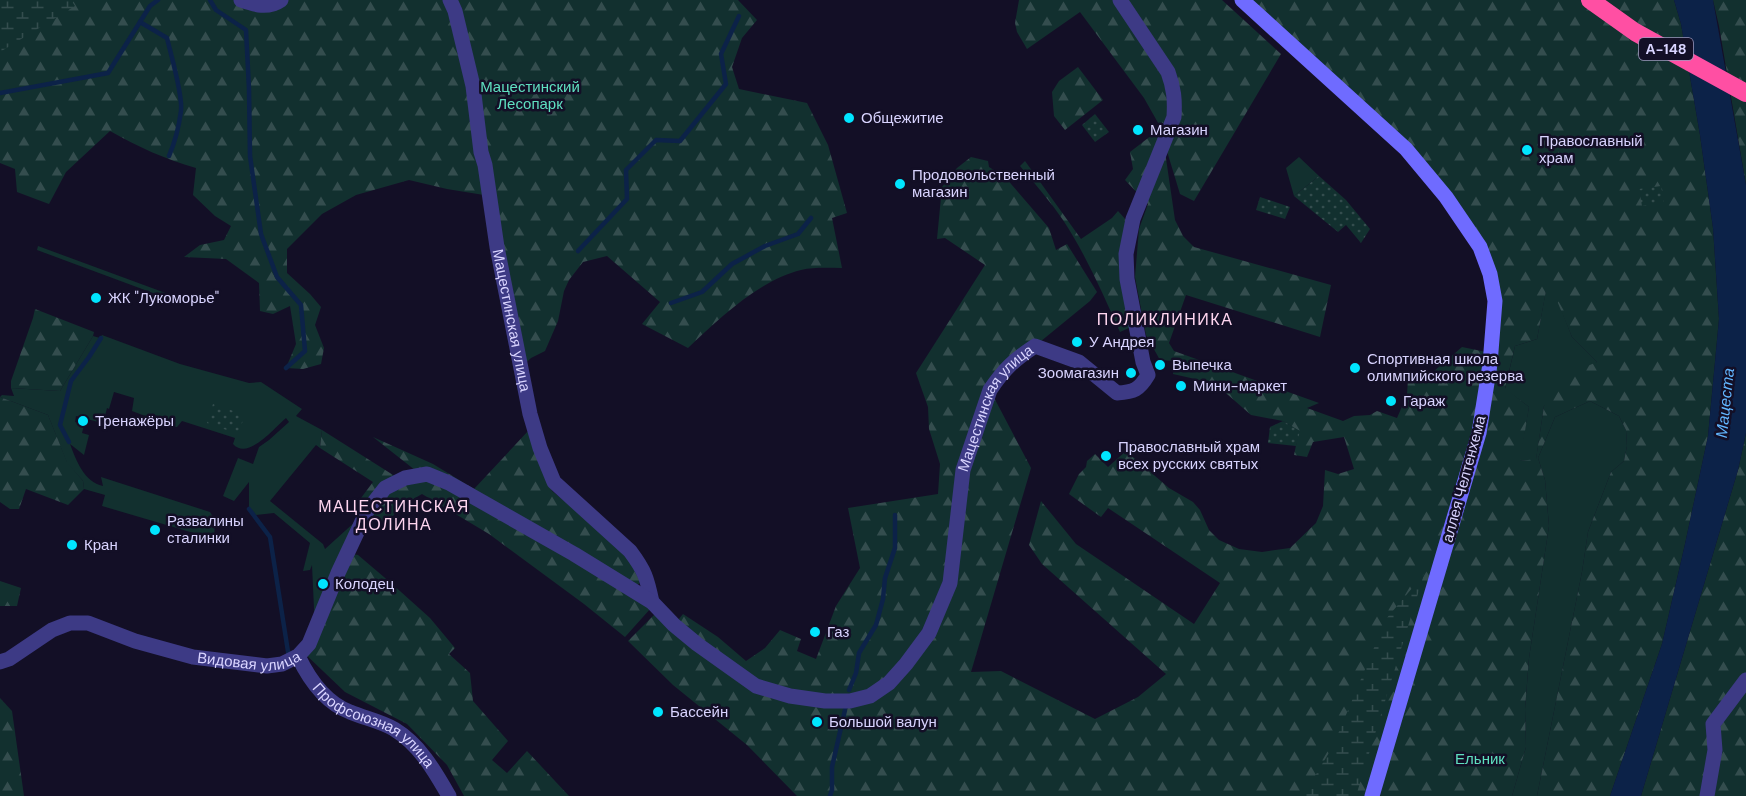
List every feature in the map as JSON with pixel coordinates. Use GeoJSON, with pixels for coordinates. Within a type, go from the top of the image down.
{"type":"FeatureCollection","features":[{"type":"Feature","properties":{"kind":"highway","name":"А-148"},"geometry":{"type":"LineString","coordinates":[[1590,0],[1635,32],[1746,93]]}},
{"type":"Feature","properties":{"kind":"main road","name":"аллея Челтенхема"},"geometry":{"type":"LineString","coordinates":[[1242,0],[1406,149],[1446,197],[1480,247],[1490,274],[1495,301],[1490,364],[1479,433],[1372,796]]}},
{"type":"Feature","properties":{"kind":"street"},"geometry":{"type":"LineString","coordinates":[[241,0],[263,6],[276,4],[281,0]]}},
{"type":"Feature","properties":{"kind":"street","name":"Мацестинская улица"},"geometry":{"type":"LineString","coordinates":[[450,0],[455,11],[473,87],[497,247],[530,414],[540,448],[554,482],[630,551],[639,562],[646,573],[652,602]]}},
{"type":"Feature","properties":{"kind":"street","name":"Мацестинская улица"},"geometry":{"type":"LineString","coordinates":[[405,477],[427,474],[449,483],[574,554],[652,602],[674,625],[697,644],[756,686],[790,696],[825,701],[850,701],[870,696],[889,683],[929,633],[946,593],[950,583],[963,470],[990,390],[1011,362],[1035,346],[1078,363],[1117,393],[1131,392],[1142,384],[1148,375],[1143,362],[1127,279],[1126,254],[1133,219],[1174,117],[1175,99],[1173,84],[1168,72],[1120,0]]}},
{"type":"Feature","properties":{"kind":"street","name":"Видовая улица"},"geometry":{"type":"LineString","coordinates":[[0,662],[9,659],[52,630],[70,623],[88,623],[135,641],[193,657],[267,666],[298,656],[309,644],[367,511],[385,488],[405,477]]}},
{"type":"Feature","properties":{"kind":"street","name":"Профсоюзная улица"},"geometry":{"type":"LineString","coordinates":[[298,656],[305,670],[333,704],[394,729],[415,746],[431,765],[449,796]]}},
{"type":"Feature","properties":{"kind":"street"},"geometry":{"type":"LineString","coordinates":[[1707,796],[1715,750],[1713,724],[1746,680]]}},
{"type":"Feature","properties":{"kind":"green space","name":"Мацестинский Лесопарк"},"geometry":{"type":"Polygon","coordinates":[[[0,0],[738,0],[757,20],[742,38],[732,67],[739,89],[807,103],[828,145],[847,213],[832,218],[842,268],[806,269],[770,282],[740,302],[688,348],[642,324],[660,302],[607,256],[583,262],[569,280],[564,291],[558,321],[545,351],[531,358],[516,372],[484,195],[409,180],[356,195],[322,214],[287,249],[287,273],[321,307],[315,325],[324,348],[321,364],[303,369],[286,368],[296,344],[290,306],[273,314],[260,311],[259,283],[226,259],[184,257],[200,245],[224,240],[231,226],[215,216],[193,195],[196,168],[152,152],[110,131],[66,172],[49,204],[17,192],[15,169],[0,163],[0,0]]]}},
{"type":"Feature","properties":{"kind":"green space"},"geometry":{"type":"Polygon","coordinates":[[[0,0],[71,0],[75,6],[0,52],[0,0]]]}},
{"type":"Feature","properties":{"kind":"green space","name":"Ельник"},"geometry":{"type":"Polygon","coordinates":[[[1019,0],[1222,0],[1281,54],[1194,201],[1180,194],[1163,138],[1175,220],[1183,236],[1194,247],[1331,285],[1320,337],[1186,295],[1169,343],[1174,351],[1319,403],[1307,408],[1343,421],[1354,416],[1370,415],[1377,411],[1397,418],[1407,395],[1408,379],[1421,373],[1433,372],[1462,347],[1491,353],[1490,274],[1445,196],[1242,0],[1674,0],[1681,24],[1700,135],[1713,228],[1719,319],[1708,436],[1685,544],[1662,644],[1610,796],[1537,796],[1588,532],[1611,472],[1624,461],[1627,446],[1626,430],[1619,416],[1590,401],[1555,417],[1538,458],[1545,480],[1549,526],[1529,658],[1525,709],[1526,747],[1512,796],[797,796],[747,745],[673,685],[628,641],[655,614],[674,625],[683,614],[718,637],[746,661],[765,648],[780,630],[801,639],[797,651],[816,659],[836,606],[860,568],[848,508],[938,494],[940,464],[929,429],[928,407],[916,373],[985,265],[945,238],[937,239],[942,187],[957,168],[971,157],[988,161],[989,167],[1005,177],[1049,228],[1056,250],[1067,244],[1097,292],[1090,301],[1035,346],[990,390],[1031,468],[971,672],[1001,671],[1095,719],[1138,697],[1166,674],[1042,564],[1029,545],[1041,501],[1076,544],[1194,624],[1220,583],[1108,508],[1101,517],[1069,494],[1079,474],[1086,467],[1087,461],[1095,454],[1108,467],[1126,451],[1169,488],[1193,502],[1200,510],[1209,530],[1219,540],[1239,549],[1262,552],[1290,548],[1316,523],[1323,506],[1325,470],[1338,474],[1354,469],[1344,437],[1313,442],[1307,457],[1294,455],[1299,431],[1283,421],[1251,415],[1227,394],[1204,381],[1173,374],[1174,361],[1160,360],[1146,335],[1135,277],[1139,229],[1148,204],[1125,180],[1133,169],[1130,152],[1161,128],[1144,98],[1080,12],[1027,49],[1017,32],[1015,23],[1019,0]],[[1546,291],[1537,339],[1515,346],[1505,388],[1529,407],[1520,461],[1536,459],[1544,406],[1561,377],[1597,362],[1572,337],[1553,291],[1546,291]]]}},
{"type":"Feature","properties":{"kind":"green space"},"geometry":{"type":"Polygon","coordinates":[[[1713,0],[1746,0],[1746,185],[1719,26],[1713,0]]]}},
{"type":"Feature","properties":{"kind":"green space"},"geometry":{"type":"Polygon","coordinates":[[[1078,67],[1103,100],[1065,130],[1054,116],[1052,92],[1059,81],[1078,67]]]}},
{"type":"Feature","properties":{"kind":"green space"},"geometry":{"type":"Polygon","coordinates":[[[1095,114],[1109,132],[1095,142],[1082,125],[1095,114]]]}},
{"type":"Feature","properties":{"kind":"green space"},"geometry":{"type":"Polygon","coordinates":[[[1299,157],[1319,176],[1294,196],[1286,168],[1299,157]]]}},
{"type":"Feature","properties":{"kind":"green space"},"geometry":{"type":"Polygon","coordinates":[[[1025,161],[1081,239],[1112,218],[1118,211],[1127,221],[1131,327],[1120,332],[1094,275],[1071,233],[1053,206],[1020,166],[1025,161]]]}},
{"type":"Feature","properties":{"kind":"green space"},"geometry":{"type":"Polygon","coordinates":[[[1319,176],[1346,200],[1370,229],[1361,243],[1346,225],[1338,232],[1294,196],[1319,176]]]}},
{"type":"Feature","properties":{"kind":"green space"},"geometry":{"type":"Polygon","coordinates":[[[1661,186],[1664,202],[1642,206],[1639,189],[1661,186]]]}},
{"type":"Feature","properties":{"kind":"green space"},"geometry":{"type":"Polygon","coordinates":[[[1260,197],[1290,207],[1285,219],[1256,210],[1260,197]]]}},
{"type":"Feature","properties":{"kind":"green space"},"geometry":{"type":"Polygon","coordinates":[[[38,246],[171,295],[169,299],[37,250],[38,246]]]}},
{"type":"Feature","properties":{"kind":"green space"},"geometry":{"type":"Polygon","coordinates":[[[1546,290],[1554,291],[1572,337],[1597,362],[1544,406],[1536,460],[1519,461],[1529,407],[1505,389],[1515,346],[1537,339],[1546,290]]]}},
{"type":"Feature","properties":{"kind":"green space"},"geometry":{"type":"Polygon","coordinates":[[[35,309],[94,332],[60,391],[11,388],[11,381],[35,309]]]}},
{"type":"Feature","properties":{"kind":"green space"},"geometry":{"type":"Polygon","coordinates":[[[102,335],[180,364],[249,383],[261,382],[302,409],[296,416],[322,430],[320,448],[316,445],[270,501],[323,544],[325,549],[367,511],[315,631],[312,565],[310,570],[303,571],[310,543],[274,513],[256,515],[249,509],[249,482],[234,501],[223,496],[238,458],[253,464],[259,447],[289,422],[286,418],[261,441],[253,446],[239,448],[233,444],[235,438],[182,421],[174,427],[132,411],[134,398],[114,392],[109,409],[107,408],[105,416],[98,422],[76,416],[75,422],[84,425],[82,433],[89,435],[84,455],[70,444],[82,470],[91,480],[103,486],[101,477],[210,512],[215,520],[214,539],[102,506],[105,495],[84,489],[83,481],[67,463],[48,415],[0,397],[2,395],[14,396],[11,388],[60,391],[93,336],[100,338],[102,335]]]}},
{"type":"Feature","properties":{"kind":"green space"},"geometry":{"type":"Polygon","coordinates":[[[0,397],[48,415],[67,462],[83,481],[84,489],[68,505],[26,489],[19,509],[10,509],[0,502],[0,397]]]}},
{"type":"Feature","properties":{"kind":"green space"},"geometry":{"type":"Polygon","coordinates":[[[1590,401],[1619,416],[1626,430],[1627,446],[1624,461],[1611,472],[1588,532],[1537,796],[1512,796],[1526,747],[1525,709],[1529,658],[1549,526],[1545,480],[1538,458],[1555,417],[1590,401]]]}},
{"type":"Feature","properties":{"kind":"green space"},"geometry":{"type":"Polygon","coordinates":[[[213,404],[245,415],[238,434],[207,423],[213,404]]]}},
{"type":"Feature","properties":{"kind":"green space"},"geometry":{"type":"Polygon","coordinates":[[[1283,421],[1300,431],[1296,446],[1268,443],[1270,427],[1283,421]]]}},
{"type":"Feature","properties":{"kind":"green space"},"geometry":{"type":"Polygon","coordinates":[[[322,430],[401,480],[420,474],[373,437],[433,464],[474,489],[529,430],[552,491],[593,524],[646,573],[639,584],[627,586],[651,608],[625,637],[489,534],[422,494],[401,506],[385,526],[367,511],[361,498],[373,482],[320,448],[322,430]]]}},
{"type":"Feature","properties":{"kind":"green space"},"geometry":{"type":"Polygon","coordinates":[[[1746,433],[1746,796],[1641,796],[1738,470],[1746,433]]]}},
{"type":"Feature","properties":{"kind":"green space"},"geometry":{"type":"Polygon","coordinates":[[[347,553],[358,555],[391,583],[430,618],[455,648],[449,654],[470,673],[473,701],[508,741],[492,760],[507,773],[527,751],[569,796],[464,796],[447,765],[407,724],[345,692],[302,651],[347,553]]]}},
{"type":"Feature","properties":{"kind":"green space"},"geometry":{"type":"Polygon","coordinates":[[[1424,574],[1356,796],[1303,796],[1333,746],[1386,619],[1424,574]]]}},
{"type":"Feature","properties":{"kind":"green space"},"geometry":{"type":"Polygon","coordinates":[[[0,581],[21,588],[17,606],[0,606],[0,581]]]}},
{"type":"Feature","properties":{"kind":"green space"},"geometry":{"type":"Polygon","coordinates":[[[0,698],[12,711],[24,796],[0,796],[0,698]]]}},
{"type":"Feature","properties":{"kind":"water","name":"Мацеста"},"geometry":{"type":"Polygon","coordinates":[[[1674,0],[1713,0],[1746,185],[1746,433],[1738,470],[1641,796],[1610,796],[1662,644],[1685,544],[1708,436],[1719,319],[1713,228],[1700,135],[1681,24],[1674,0]]]}},
{"type":"Feature","properties":{"kind":"waterway"},"geometry":{"type":"LineString","coordinates":[[0,93],[108,73],[150,6],[158,0]]}},
{"type":"Feature","properties":{"kind":"waterway"},"geometry":{"type":"LineString","coordinates":[[210,0],[216,10],[246,30],[250,156],[261,234],[277,277],[301,305],[305,351],[286,368]]}},
{"type":"Feature","properties":{"kind":"waterway"},"geometry":{"type":"LineString","coordinates":[[578,251],[627,199],[626,170],[656,140],[680,141],[726,84],[721,54],[739,16]]}},
{"type":"Feature","properties":{"kind":"waterway"},"geometry":{"type":"LineString","coordinates":[[140,22],[167,38],[176,75],[181,111],[169,156]]}},
{"type":"Feature","properties":{"kind":"waterway"},"geometry":{"type":"LineString","coordinates":[[671,303],[702,292],[732,264],[765,246],[798,234],[811,218]]}},
{"type":"Feature","properties":{"kind":"waterway"},"geometry":{"type":"LineString","coordinates":[[69,442],[60,425],[71,381],[101,338]]}},
{"type":"Feature","properties":{"kind":"waterway"},"geometry":{"type":"LineString","coordinates":[[249,509],[270,537],[289,658]]}},
{"type":"Feature","properties":{"kind":"waterway"},"geometry":{"type":"LineString","coordinates":[[849,690],[856,673],[859,653],[876,625],[883,599],[885,578],[895,548],[895,515]]}},
{"type":"Feature","properties":{"kind":"waterway"},"geometry":{"type":"LineString","coordinates":[[830,796],[832,767],[845,710]]}},
{"type":"Feature","properties":{"kind":"place","name":"Общежитие"},"geometry":{"type":"Point","coordinates":[849,118]}},
{"type":"Feature","properties":{"kind":"place","name":"Магазин"},"geometry":{"type":"Point","coordinates":[1138,130]}},
{"type":"Feature","properties":{"kind":"place","name":"Православный храм"},"geometry":{"type":"Point","coordinates":[1527,150]}},
{"type":"Feature","properties":{"kind":"place","name":"Продовольственный магазин"},"geometry":{"type":"Point","coordinates":[900,184]}},
{"type":"Feature","properties":{"kind":"place","name":"ЖК \"Лукоморье\""},"geometry":{"type":"Point","coordinates":[96,298]}},
{"type":"Feature","properties":{"kind":"place","name":"У Андрея"},"geometry":{"type":"Point","coordinates":[1077,342]}},
{"type":"Feature","properties":{"kind":"place","name":"Выпечка"},"geometry":{"type":"Point","coordinates":[1160,365]}},
{"type":"Feature","properties":{"kind":"place","name":"Спортивная школа олимпийского резерва"},"geometry":{"type":"Point","coordinates":[1355,368]}},
{"type":"Feature","properties":{"kind":"place","name":"Зоомагазин"},"geometry":{"type":"Point","coordinates":[1131,373]}},
{"type":"Feature","properties":{"kind":"place","name":"Мини-маркет"},"geometry":{"type":"Point","coordinates":[1181,386]}},
{"type":"Feature","properties":{"kind":"place","name":"Гараж"},"geometry":{"type":"Point","coordinates":[1391,401]}},
{"type":"Feature","properties":{"kind":"place","name":"Тренажёры"},"geometry":{"type":"Point","coordinates":[83,421]}},
{"type":"Feature","properties":{"kind":"place","name":"Православный храм всех русских святых"},"geometry":{"type":"Point","coordinates":[1106,456]}},
{"type":"Feature","properties":{"kind":"place","name":"Развалины сталинки"},"geometry":{"type":"Point","coordinates":[155,530]}},
{"type":"Feature","properties":{"kind":"place","name":"Кран"},"geometry":{"type":"Point","coordinates":[72,545]}},
{"type":"Feature","properties":{"kind":"place","name":"Колодец"},"geometry":{"type":"Point","coordinates":[323,584]}},
{"type":"Feature","properties":{"kind":"place","name":"Газ"},"geometry":{"type":"Point","coordinates":[815,632]}},
{"type":"Feature","properties":{"kind":"place","name":"Бассейн"},"geometry":{"type":"Point","coordinates":[658,712]}},
{"type":"Feature","properties":{"kind":"place","name":"Большой валун"},"geometry":{"type":"Point","coordinates":[817,722]}},
{"type":"Feature","properties":{"kind":"district","name":"ПОЛИКЛИНИКА"},"geometry":{"type":"Point","coordinates":[1165,319]}},
{"type":"Feature","properties":{"kind":"district","name":"МАЦЕСТИНСКАЯ ДОЛИНА"},"geometry":{"type":"Point","coordinates":[394,515]}}]}
